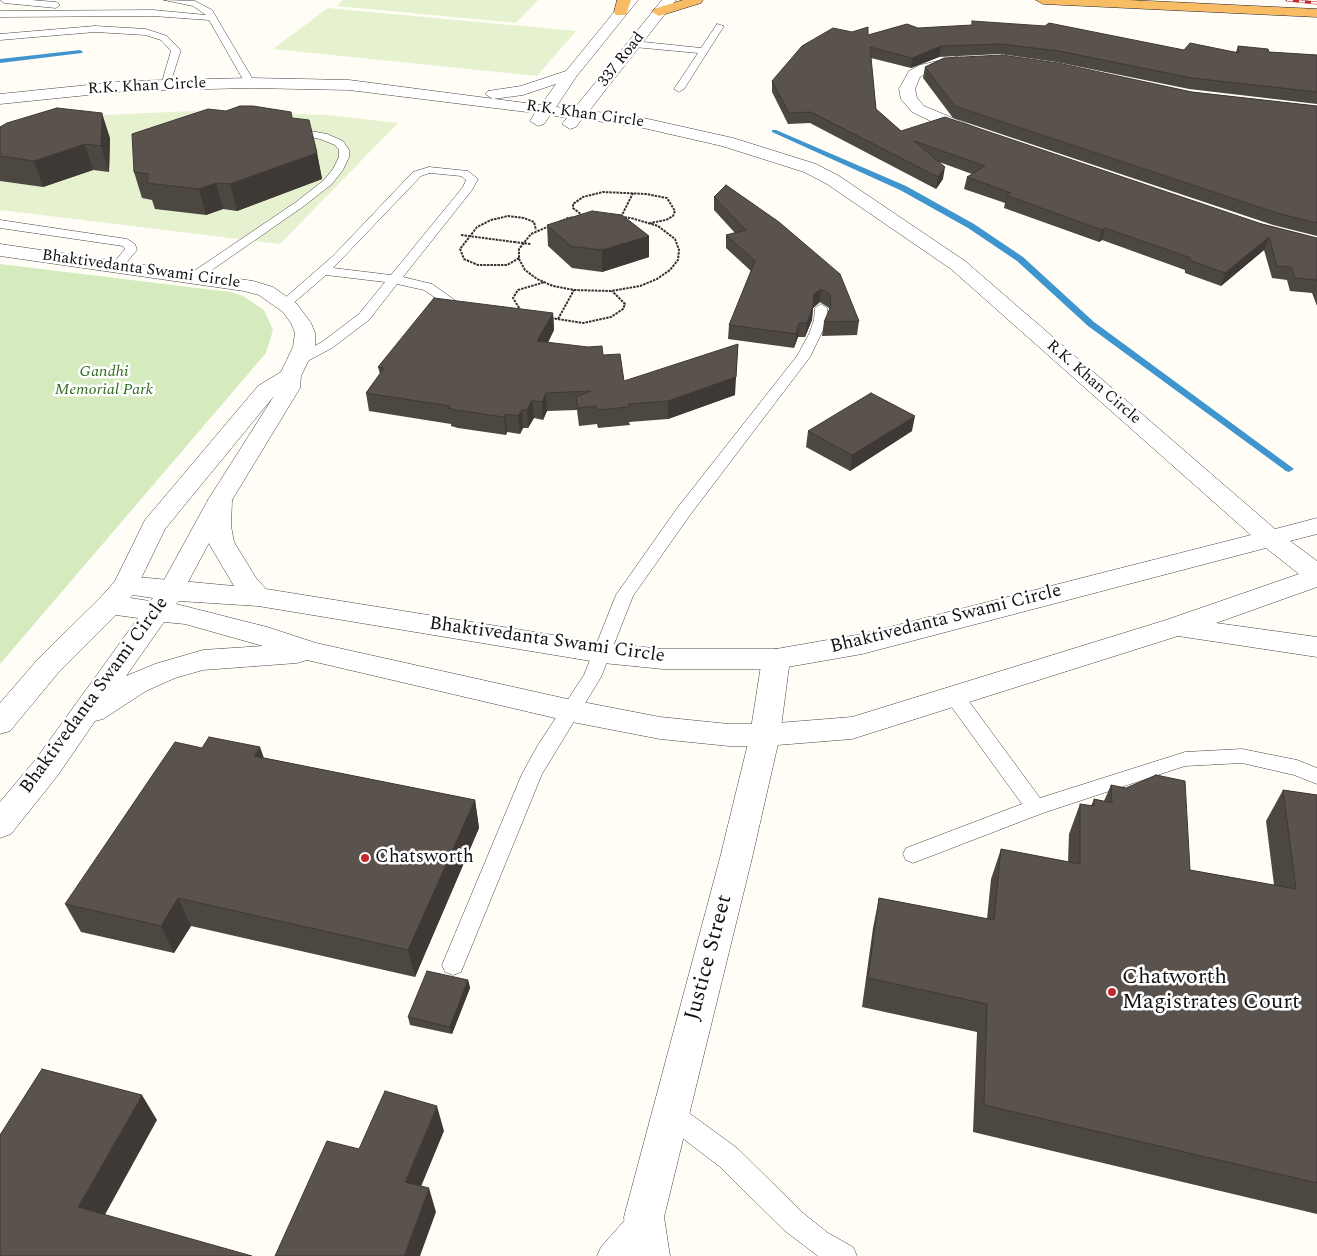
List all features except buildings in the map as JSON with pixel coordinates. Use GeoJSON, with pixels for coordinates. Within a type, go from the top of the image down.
{"type":"FeatureCollection","features":[{"type":"Feature","properties":{"kind":"highway"},"geometry":{"type":"LineString","coordinates":[[659,12],[696,0]]}},
{"type":"Feature","properties":{"kind":"highway"},"geometry":{"type":"LineString","coordinates":[[1043,0],[1317,12]]}},
{"type":"Feature","properties":{"kind":"highway"},"geometry":{"type":"LineString","coordinates":[[1175,0],[1317,12]]}},
{"type":"Feature","properties":{"kind":"street","name":"337 Road"},"geometry":{"type":"LineString","coordinates":[[631,0],[622,6],[571,74],[547,110],[552,128],[578,114],[669,0]]}},
{"type":"Feature","properties":{"kind":"street"},"geometry":{"type":"LineString","coordinates":[[979,59],[939,63],[925,68],[914,74],[907,89],[909,99],[918,109],[945,122],[992,138]]}},
{"type":"Feature","properties":{"kind":"street"},"geometry":{"type":"LineString","coordinates":[[612,73],[610,91],[616,102],[668,128]]}},
{"type":"Feature","properties":{"kind":"street"},"geometry":{"type":"LineString","coordinates":[[437,96],[503,93],[531,88],[571,74]]}},
{"type":"Feature","properties":{"kind":"street","name":"R.K. Khan Circle"},"geometry":{"type":"LineString","coordinates":[[0,99],[84,90],[166,85],[250,83],[349,86],[578,114],[668,128],[727,142],[810,168],[862,199],[958,265],[1271,539],[1317,575]]}},
{"type":"Feature","properties":{"kind":"street","name":"R.K. Khan Circle"},"geometry":{"type":"LineString","coordinates":[[295,84],[343,91],[465,116]]}},
{"type":"Feature","properties":{"kind":"street","name":"R.K. Khan Circle"},"geometry":{"type":"LineString","coordinates":[[650,141],[730,155],[809,179],[862,199]]}},
{"type":"Feature","properties":{"kind":"street","name":"Bhaktivedanta Swami Circle"},"geometry":{"type":"LineString","coordinates":[[0,250],[195,276],[246,285],[266,291],[284,304],[297,315],[305,333],[289,388],[279,408],[220,500],[165,600],[47,767],[0,825]]}},
{"type":"Feature","properties":{"kind":"street"},"geometry":{"type":"LineString","coordinates":[[0,723],[48,666],[118,595],[154,526],[266,391],[294,368]]}},
{"type":"Feature","properties":{"kind":"street"},"geometry":{"type":"LineString","coordinates":[[220,500],[218,526],[221,542],[246,584],[258,597]]}},
{"type":"Feature","properties":{"kind":"street","name":"Bhaktivedanta Swami Circle"},"geometry":{"type":"LineString","coordinates":[[118,595],[165,600],[258,597],[603,653],[663,659],[776,659],[862,644],[1317,526]]}},
{"type":"Feature","properties":{"kind":"street"},"geometry":{"type":"LineString","coordinates":[[165,600],[314,652],[572,711],[660,728],[729,735],[764,735],[852,728],[1176,627],[1317,575]]}},
{"type":"Feature","properties":{"kind":"street"},"geometry":{"type":"LineString","coordinates":[[1176,627],[1317,646]]}},
{"type":"Feature","properties":{"kind":"street"},"geometry":{"type":"LineString","coordinates":[[82,719],[136,684],[165,672],[203,660],[314,652]]}},
{"type":"Feature","properties":{"kind":"street","name":"Justice Street"},"geometry":{"type":"LineString","coordinates":[[650,1256],[644,1217],[669,1113],[736,858],[764,735],[776,659]]}},
{"type":"Feature","properties":{"kind":"lane"},"geometry":{"type":"LineString","coordinates":[[2,0],[212,18]]}},
{"type":"Feature","properties":{"kind":"lane"},"geometry":{"type":"LineString","coordinates":[[168,0],[201,6],[209,12],[250,83]]}},
{"type":"Feature","properties":{"kind":"lane"},"geometry":{"type":"LineString","coordinates":[[0,14],[153,13]]}},
{"type":"Feature","properties":{"kind":"lane"},"geometry":{"type":"LineString","coordinates":[[679,89],[720,26]]}},
{"type":"Feature","properties":{"kind":"lane"},"geometry":{"type":"LineString","coordinates":[[0,37],[95,29],[146,32],[164,38],[176,50],[175,59],[166,85]]}},
{"type":"Feature","properties":{"kind":"lane"},"geometry":{"type":"LineString","coordinates":[[23,45],[146,32]]}},
{"type":"Feature","properties":{"kind":"lane"},"geometry":{"type":"LineString","coordinates":[[634,44],[703,51]]}},
{"type":"Feature","properties":{"kind":"lane"},"geometry":{"type":"LineString","coordinates":[[195,276],[300,204],[328,182],[338,170],[344,150],[339,142],[324,136],[280,128]]}},
{"type":"Feature","properties":{"kind":"lane"},"geometry":{"type":"LineString","coordinates":[[284,304],[325,271],[417,174],[436,170],[469,175],[472,182],[364,317],[294,368]]}},
{"type":"Feature","properties":{"kind":"lane"},"geometry":{"type":"LineString","coordinates":[[0,224],[127,243],[131,246],[131,250],[117,266]]}},
{"type":"Feature","properties":{"kind":"lane"},"geometry":{"type":"LineString","coordinates":[[325,271],[395,279],[428,287],[460,308]]}},
{"type":"Feature","properties":{"kind":"lane"},"geometry":{"type":"LineString","coordinates":[[453,965],[532,774],[545,750],[572,711],[603,653],[625,595],[690,503],[803,357],[816,334],[821,320],[821,308]]}},
{"type":"Feature","properties":{"kind":"lane"},"geometry":{"type":"LineString","coordinates":[[955,697],[1036,807]]}},
{"type":"Feature","properties":{"kind":"lane"},"geometry":{"type":"LineString","coordinates":[[913,854],[1036,807],[1185,759],[1242,756],[1297,768],[1317,776]]}},
{"type":"Feature","properties":{"kind":"lane"},"geometry":{"type":"LineString","coordinates":[[669,1113],[728,1157],[794,1222],[819,1242],[844,1256]]}},
{"type":"Feature","properties":{"kind":"lane"},"geometry":{"type":"LineString","coordinates":[[610,1256],[644,1217]]}},
{"type":"Feature","properties":{"kind":"path"},"geometry":{"type":"LineString","coordinates":[[584,216],[573,208],[576,200],[583,196],[612,191],[660,196],[670,202],[675,212],[670,218],[649,223]]}},
{"type":"Feature","properties":{"kind":"path"},"geometry":{"type":"LineString","coordinates":[[621,216],[634,193]]}},
{"type":"Feature","properties":{"kind":"path"},"geometry":{"type":"LineString","coordinates":[[520,258],[507,265],[498,266],[469,262],[460,254],[460,249],[483,223],[508,216],[534,222],[536,231]]}},
{"type":"Feature","properties":{"kind":"path"},"geometry":{"type":"LineString","coordinates":[[584,216],[621,216],[649,223],[668,232],[675,239],[679,250],[678,260],[670,270],[657,279],[640,286],[611,291],[574,290],[545,282],[525,270],[520,258],[519,249],[524,241],[536,231],[554,222],[584,216]]}},
{"type":"Feature","properties":{"kind":"path"},"geometry":{"type":"LineString","coordinates":[[433,232],[531,244]]}},
{"type":"Feature","properties":{"kind":"path"},"geometry":{"type":"LineString","coordinates":[[526,315],[514,304],[513,298],[515,294],[522,287],[545,282]]}},
{"type":"Feature","properties":{"kind":"path"},"geometry":{"type":"LineString","coordinates":[[558,319],[574,290]]}},
{"type":"Feature","properties":{"kind":"path"},"geometry":{"type":"LineString","coordinates":[[544,318],[583,323],[610,318],[624,309],[626,304],[611,291]]}},
{"type":"Feature","properties":{"kind":"green space"},"geometry":{"type":"Polygon","coordinates":[[[343,0],[538,0],[516,23],[336,6],[343,0]]]}},
{"type":"Feature","properties":{"kind":"green space"},"geometry":{"type":"Polygon","coordinates":[[[328,8],[576,31],[537,76],[273,49],[328,8]]]}},
{"type":"Feature","properties":{"kind":"green space"},"geometry":{"type":"Polygon","coordinates":[[[195,111],[327,115],[398,123],[280,244],[0,210],[0,127],[78,116],[195,111]]]}},
{"type":"Feature","properties":{"kind":"green space","name":"Gandhi Memorial Park"},"geometry":{"type":"Polygon","coordinates":[[[0,264],[230,292],[243,296],[264,310],[273,330],[266,353],[0,664],[0,264]]]}},
{"type":"Feature","properties":{"kind":"waterway"},"geometry":{"type":"LineString","coordinates":[[0,61],[80,52]]}},
{"type":"Feature","properties":{"kind":"waterway"},"geometry":{"type":"LineString","coordinates":[[774,131],[903,188],[971,226],[1020,259],[1091,324],[1289,469]]}},
{"type":"Feature","properties":{"kind":"railway"},"geometry":{"type":"LineString","coordinates":[[1287,0],[1317,3]]}},
{"type":"Feature","properties":{"kind":"place","name":"Chatsworth"},"geometry":{"type":"Point","coordinates":[365,858]}},
{"type":"Feature","properties":{"kind":"place","name":"Chatworth Magistrates Court"},"geometry":{"type":"Point","coordinates":[1112,992]}}]}
